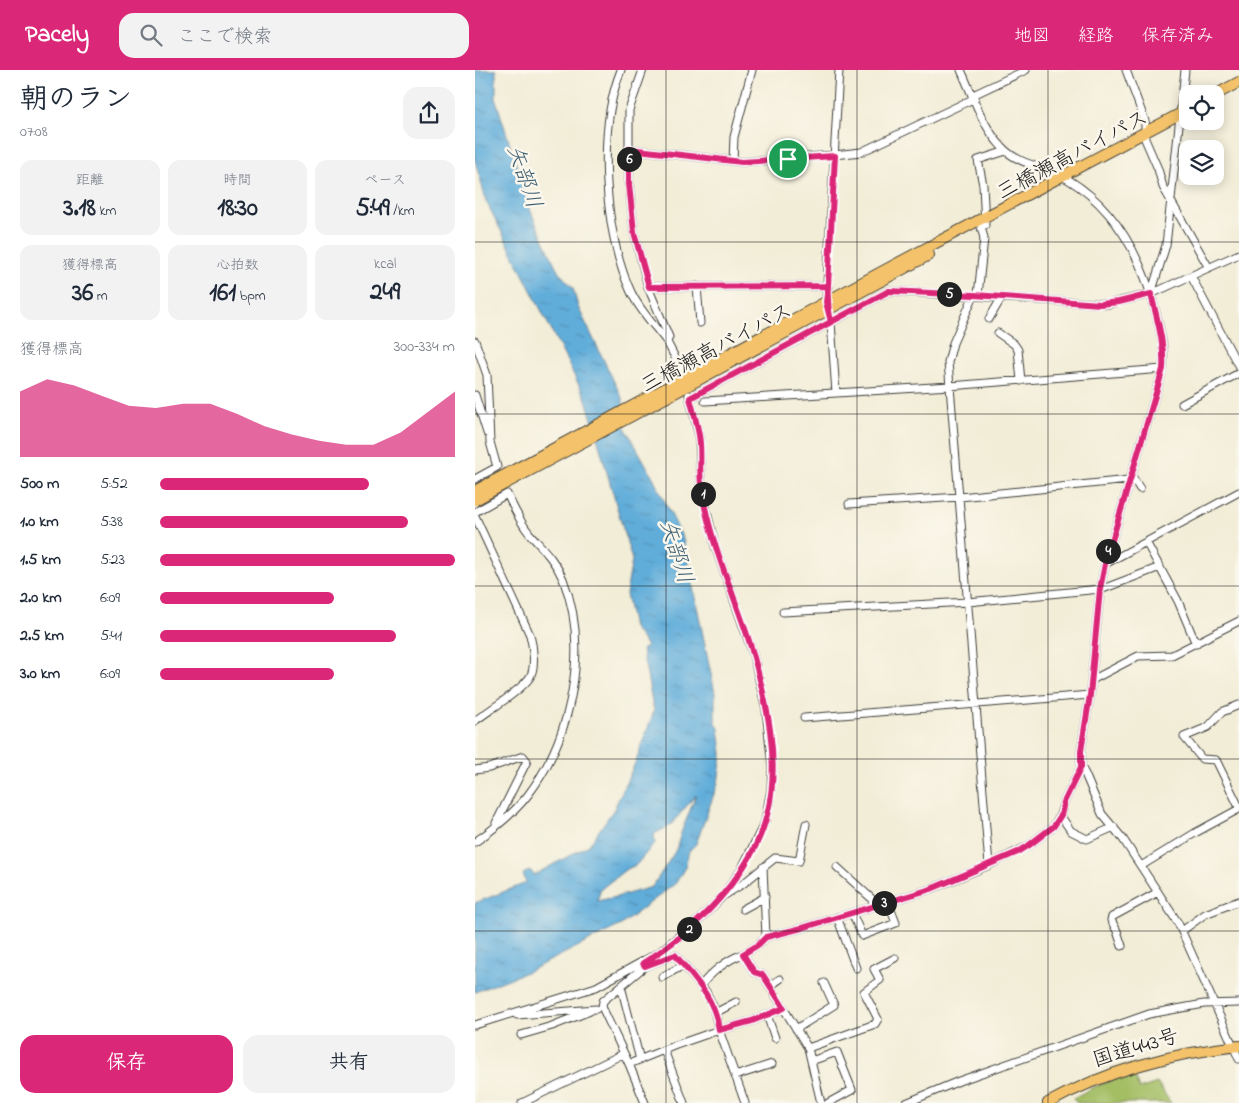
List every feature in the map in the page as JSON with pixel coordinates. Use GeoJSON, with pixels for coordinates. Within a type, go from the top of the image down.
{"type":"FeatureCollection","features":[{"type":"Feature","properties":{"kind":"highway"},"geometry":{"type":"LineString","coordinates":[[1224,90],[1239,82]]}},
{"type":"Feature","properties":{"kind":"highway"},"geometry":{"type":"LineString","coordinates":[[1224,98],[1239,90]]}},
{"type":"Feature","properties":{"kind":"highway","name":"三橋瀬高バイパス"},"geometry":{"type":"LineString","coordinates":[[475,491],[665,393],[1179,119]]}},
{"type":"Feature","properties":{"kind":"highway","name":"三橋瀬高バイパス"},"geometry":{"type":"LineString","coordinates":[[475,500],[665,393]]}},
{"type":"Feature","properties":{"kind":"highway","name":"国道443号"},"geometry":{"type":"LineString","coordinates":[[1048,1103],[1090,1083],[1130,1068],[1188,1052],[1236,1046]]}},
{"type":"Feature","properties":{"kind":"street"},"geometry":{"type":"LineString","coordinates":[[621,70],[611,108],[607,152],[609,200],[613,229],[623,273],[632,293],[642,310],[667,342],[681,369]]}},
{"type":"Feature","properties":{"kind":"street"},"geometry":{"type":"LineString","coordinates":[[643,70],[629,110],[629,184],[634,232],[649,287],[669,337],[667,342]]}},
{"type":"Feature","properties":{"kind":"street"},"geometry":{"type":"LineString","coordinates":[[733,161],[734,136],[752,70]]}},
{"type":"Feature","properties":{"kind":"street"},"geometry":{"type":"LineString","coordinates":[[837,393],[831,322],[827,306],[839,70]]}},
{"type":"Feature","properties":{"kind":"street"},"geometry":{"type":"LineString","coordinates":[[701,986],[706,979],[737,956],[758,945],[766,937],[931,889],[989,865],[1028,846],[1054,826],[1061,815],[1064,802],[1081,767],[1081,751],[1092,680],[1100,589],[1105,564],[1163,369],[1162,340],[1145,275],[1121,230],[1101,205],[1065,178],[1022,160],[1006,151],[991,132],[961,70]]}},
{"type":"Feature","properties":{"kind":"street"},"geometry":{"type":"LineString","coordinates":[[629,149],[733,161],[835,156],[861,152],[1026,70]]}},
{"type":"Feature","properties":{"kind":"street"},"geometry":{"type":"LineString","coordinates":[[1126,70],[1145,121],[1145,136],[1163,187],[1209,268]]}},
{"type":"Feature","properties":{"kind":"street"},"geometry":{"type":"LineString","coordinates":[[1185,70],[1185,85]]}},
{"type":"Feature","properties":{"kind":"street"},"geometry":{"type":"LineString","coordinates":[[1151,294],[1166,245],[1182,130]]}},
{"type":"Feature","properties":{"kind":"street"},"geometry":{"type":"LineString","coordinates":[[989,865],[948,362],[949,353],[976,295],[984,238],[983,186],[977,160],[1006,151]]}},
{"type":"Feature","properties":{"kind":"street"},"geometry":{"type":"LineString","coordinates":[[721,898],[741,870],[765,822],[771,789],[771,741],[766,709],[753,654],[715,546],[701,486],[699,436],[689,396],[889,291],[1100,304],[1119,302],[1151,294],[1239,254]]}},
{"type":"Feature","properties":{"kind":"street"},"geometry":{"type":"LineString","coordinates":[[1191,276],[1239,367]]}},
{"type":"Feature","properties":{"kind":"street"},"geometry":{"type":"LineString","coordinates":[[697,286],[700,323]]}},
{"type":"Feature","properties":{"kind":"street"},"geometry":{"type":"LineString","coordinates":[[649,287],[828,286]]}},
{"type":"Feature","properties":{"kind":"street"},"geometry":{"type":"LineString","coordinates":[[989,319],[1002,297]]}},
{"type":"Feature","properties":{"kind":"street"},"geometry":{"type":"LineString","coordinates":[[998,333],[1014,344],[1018,350],[1021,380]]}},
{"type":"Feature","properties":{"kind":"street"},"geometry":{"type":"LineString","coordinates":[[475,341],[487,375],[490,442]]}},
{"type":"Feature","properties":{"kind":"street"},"geometry":{"type":"LineString","coordinates":[[705,401],[950,386],[1163,369]]}},
{"type":"Feature","properties":{"kind":"street"},"geometry":{"type":"LineString","coordinates":[[1181,404],[1239,373]]}},
{"type":"Feature","properties":{"kind":"street"},"geometry":{"type":"LineString","coordinates":[[475,395],[507,494],[519,519],[556,564],[563,579],[573,622],[575,665],[568,711],[563,730],[552,755],[529,794],[515,809],[475,842]]}},
{"type":"Feature","properties":{"kind":"street"},"geometry":{"type":"LineString","coordinates":[[475,479],[497,467]]}},
{"type":"Feature","properties":{"kind":"street"},"geometry":{"type":"LineString","coordinates":[[1130,477],[1140,489]]}},
{"type":"Feature","properties":{"kind":"street"},"geometry":{"type":"LineString","coordinates":[[849,504],[960,497],[1130,477]]}},
{"type":"Feature","properties":{"kind":"street"},"geometry":{"type":"LineString","coordinates":[[1105,564],[1239,492]]}},
{"type":"Feature","properties":{"kind":"street"},"geometry":{"type":"LineString","coordinates":[[475,721],[524,684],[531,676],[532,669],[533,643],[475,514],[507,494]]}},
{"type":"Feature","properties":{"kind":"street"},"geometry":{"type":"LineString","coordinates":[[1146,542],[1178,601],[1195,644]]}},
{"type":"Feature","properties":{"kind":"street"},"geometry":{"type":"LineString","coordinates":[[783,612],[968,602],[1100,589],[1160,567]]}},
{"type":"Feature","properties":{"kind":"street"},"geometry":{"type":"LineString","coordinates":[[1092,680],[1138,656],[1171,655],[1239,621]]}},
{"type":"Feature","properties":{"kind":"street"},"geometry":{"type":"LineString","coordinates":[[804,718],[1090,695]]}},
{"type":"Feature","properties":{"kind":"street"},"geometry":{"type":"LineString","coordinates":[[1141,866],[1239,808],[1216,760],[1202,759],[1183,737],[1208,728],[1222,712],[1239,705]]}},
{"type":"Feature","properties":{"kind":"street"},"geometry":{"type":"LineString","coordinates":[[475,770],[489,768],[523,756],[527,761],[495,826]]}},
{"type":"Feature","properties":{"kind":"street"},"geometry":{"type":"LineString","coordinates":[[1081,767],[1102,814],[1141,866],[1178,923],[1215,1005],[1236,1046],[1239,1059]]}},
{"type":"Feature","properties":{"kind":"street"},"geometry":{"type":"LineString","coordinates":[[1061,815],[1071,831],[1087,838],[1113,828]]}},
{"type":"Feature","properties":{"kind":"street"},"geometry":{"type":"LineString","coordinates":[[521,1035],[553,1026],[599,1008],[603,1001],[644,964],[683,934],[721,898],[744,883],[775,858],[799,862],[806,824]]}},
{"type":"Feature","properties":{"kind":"street"},"geometry":{"type":"LineString","coordinates":[[763,867],[766,937]]}},
{"type":"Feature","properties":{"kind":"street"},"geometry":{"type":"LineString","coordinates":[[837,867],[871,898],[874,906]]}},
{"type":"Feature","properties":{"kind":"street"},"geometry":{"type":"LineString","coordinates":[[1122,946],[1111,920],[1112,917],[1158,892]]}},
{"type":"Feature","properties":{"kind":"street"},"geometry":{"type":"LineString","coordinates":[[743,908],[765,897]]}},
{"type":"Feature","properties":{"kind":"street"},"geometry":{"type":"LineString","coordinates":[[1182,931],[1205,914],[1239,901]]}},
{"type":"Feature","properties":{"kind":"street"},"geometry":{"type":"LineString","coordinates":[[852,913],[862,936],[896,923],[888,902]]}},
{"type":"Feature","properties":{"kind":"street"},"geometry":{"type":"LineString","coordinates":[[837,917],[856,968]]}},
{"type":"Feature","properties":{"kind":"street"},"geometry":{"type":"LineString","coordinates":[[743,954],[754,972],[763,975],[771,986],[808,1048],[821,1103]]}},
{"type":"Feature","properties":{"kind":"street"},"geometry":{"type":"LineString","coordinates":[[475,1025],[596,987],[644,964],[675,955],[706,992],[715,1013],[719,1030],[745,1103]]}},
{"type":"Feature","properties":{"kind":"street"},"geometry":{"type":"LineString","coordinates":[[808,1048],[875,1024],[878,1019],[864,992],[880,980],[874,970],[895,958]]}},
{"type":"Feature","properties":{"kind":"street"},"geometry":{"type":"LineString","coordinates":[[662,977],[683,965]]}},
{"type":"Feature","properties":{"kind":"street"},"geometry":{"type":"LineString","coordinates":[[771,986],[780,979]]}},
{"type":"Feature","properties":{"kind":"street"},"geometry":{"type":"LineString","coordinates":[[796,1029],[834,1005],[824,983]]}},
{"type":"Feature","properties":{"kind":"street"},"geometry":{"type":"LineString","coordinates":[[621,986],[641,1060]]}},
{"type":"Feature","properties":{"kind":"street"},"geometry":{"type":"LineString","coordinates":[[715,1013],[736,1002]]}},
{"type":"Feature","properties":{"kind":"street"},"geometry":{"type":"LineString","coordinates":[[906,1103],[916,1101],[977,1074],[1149,1014],[1204,1004],[1239,1003]]}},
{"type":"Feature","properties":{"kind":"street"},"geometry":{"type":"LineString","coordinates":[[508,1015],[599,1008]]}},
{"type":"Feature","properties":{"kind":"street"},"geometry":{"type":"LineString","coordinates":[[599,1008],[629,1064],[645,1103]]}},
{"type":"Feature","properties":{"kind":"street"},"geometry":{"type":"LineString","coordinates":[[629,1064],[784,1008]]}},
{"type":"Feature","properties":{"kind":"street"},"geometry":{"type":"LineString","coordinates":[[767,1015],[775,1038]]}},
{"type":"Feature","properties":{"kind":"street"},"geometry":{"type":"LineString","coordinates":[[664,1050],[684,1103]]}},
{"type":"Feature","properties":{"kind":"street"},"geometry":{"type":"LineString","coordinates":[[811,1061],[837,1052],[852,1090],[828,1103]]}},
{"type":"Feature","properties":{"kind":"street"},"geometry":{"type":"LineString","coordinates":[[521,1103],[623,1054]]}},
{"type":"Feature","properties":{"kind":"street"},"geometry":{"type":"LineString","coordinates":[[735,1076],[772,1064]]}},
{"type":"Feature","properties":{"kind":"green space"},"geometry":{"type":"Polygon","coordinates":[[[1133,1072],[1139,1089],[1157,1083],[1171,1103],[1077,1103],[1073,1098],[1094,1087],[1133,1072]]]}},
{"type":"Feature","properties":{"kind":"water","name":"矢部川"},"geometry":{"type":"Polygon","coordinates":[[[475,70],[496,70],[496,100],[531,212],[558,271],[573,288],[578,307],[623,400],[622,422],[654,479],[683,539],[715,693],[715,720],[719,729],[722,754],[718,783],[696,844],[689,851],[685,867],[676,883],[621,925],[529,971],[475,992],[475,903],[526,883],[523,874],[530,870],[534,875],[589,845],[614,809],[636,761],[654,711],[642,650],[647,646],[633,628],[626,594],[632,560],[586,399],[486,201],[475,160],[475,70]],[[696,795],[670,826],[654,834],[655,843],[636,865],[625,870],[601,889],[597,901],[652,887],[676,850],[696,795]]]}},
{"type":"Feature","properties":{"kind":"route"},"geometry":{"type":"LineString","coordinates":[[788,159],[742,162],[629,149],[629,184],[634,232],[649,287],[828,286],[826,302],[828,311],[831,322],[889,291],[1100,304],[1119,302],[1151,294],[1164,357],[1163,369],[1105,564],[1100,589],[1090,695],[1081,751],[1081,767],[1064,802],[1061,815],[1054,826],[1018,852],[931,889],[766,937],[758,945],[743,954],[754,972],[763,975],[784,1008],[752,1021],[719,1030],[713,1006],[706,992],[675,955],[645,966],[643,963],[658,954],[683,934],[721,898],[741,870],[762,830],[768,810],[772,767],[771,741],[766,709],[753,654],[715,546],[701,486],[699,436],[690,398],[831,322],[826,302],[828,286],[835,156],[788,159]]}}]}
